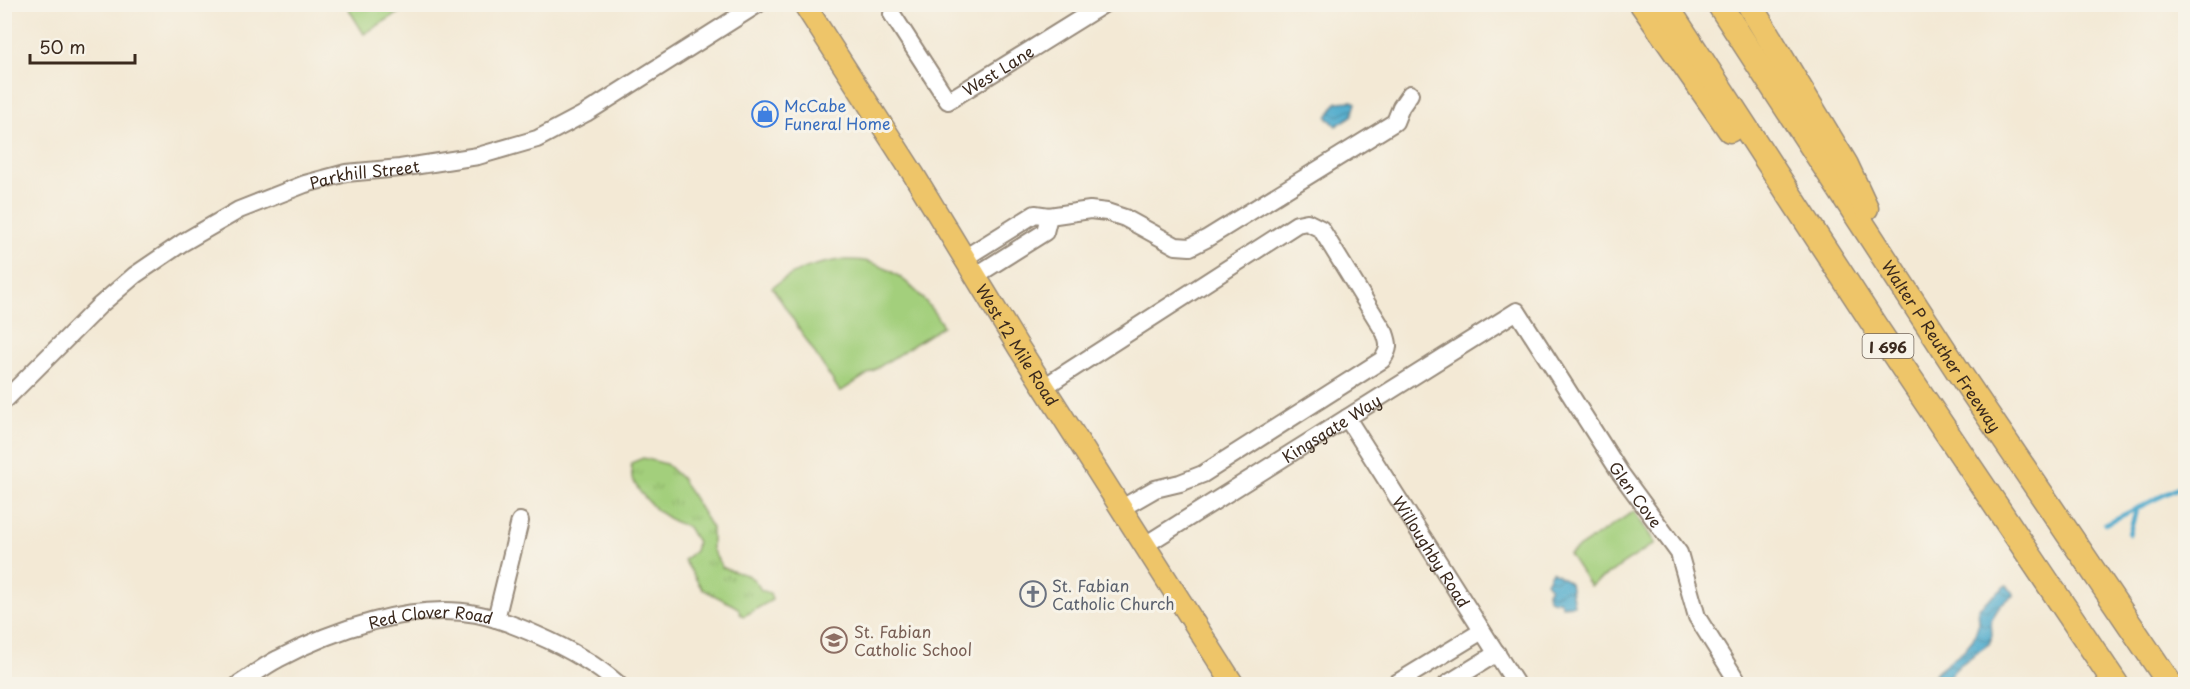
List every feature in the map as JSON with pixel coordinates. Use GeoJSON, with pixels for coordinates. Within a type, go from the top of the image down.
{"type":"FeatureCollection","features":[{"type":"Feature","properties":{"kind":"highway"},"geometry":{"type":"LineString","coordinates":[[1642,4],[1702,93],[1875,326]]}},
{"type":"Feature","properties":{"kind":"highway","name":"I 696"},"geometry":{"type":"LineString","coordinates":[[1665,4],[1875,326],[2116,684]]}},
{"type":"Feature","properties":{"kind":"highway","name":"Walter P Reuther Freeway"},"geometry":{"type":"LineString","coordinates":[[1719,4],[1900,284],[2170,684]]}},
{"type":"Feature","properties":{"kind":"highway"},"geometry":{"type":"LineString","coordinates":[[1749,4],[1846,165],[1900,284]]}},
{"type":"Feature","properties":{"kind":"main road","name":"West 12 Mile Road"},"geometry":{"type":"LineString","coordinates":[[804,4],[1233,684]]}},
{"type":"Feature","properties":{"kind":"street","name":"Parkhill Street"},"geometry":{"type":"LineString","coordinates":[[4,401],[99,306],[135,275],[182,243],[239,210],[304,184],[346,173],[467,158],[537,139],[586,113],[758,4]]}},
{"type":"Feature","properties":{"kind":"street","name":"West Lane"},"geometry":{"type":"LineString","coordinates":[[892,14],[948,101],[1104,4]]}},
{"type":"Feature","properties":{"kind":"street"},"geometry":{"type":"LineString","coordinates":[[969,267],[1035,214],[1049,216],[1090,210],[1107,212],[1125,218],[1169,243],[1190,247],[1395,122],[1410,94]]}},
{"type":"Feature","properties":{"kind":"street"},"geometry":{"type":"LineString","coordinates":[[1044,387],[1297,224],[1307,222],[1322,229],[1384,333],[1389,345],[1383,360],[1203,474],[1155,489],[1122,508]]}},
{"type":"Feature","properties":{"kind":"street","name":"Kingsgate Way"},"geometry":{"type":"LineString","coordinates":[[1146,545],[1517,311]]}},
{"type":"Feature","properties":{"kind":"street","name":"Glen Cove"},"geometry":{"type":"LineString","coordinates":[[1517,311],[1621,474],[1679,553],[1697,617],[1739,684]]}},
{"type":"Feature","properties":{"kind":"street","name":"Willoughby Road"},"geometry":{"type":"LineString","coordinates":[[1347,418],[1516,684]]}},
{"type":"Feature","properties":{"kind":"street"},"geometry":{"type":"LineString","coordinates":[[496,619],[520,521]]}},
{"type":"Feature","properties":{"kind":"street","name":"Red Clover Road"},"geometry":{"type":"LineString","coordinates":[[239,684],[276,660],[352,627],[394,617],[435,612],[475,614],[496,619],[570,649],[598,667],[618,684]]}},
{"type":"Feature","properties":{"kind":"street"},"geometry":{"type":"LineString","coordinates":[[1395,684],[1482,630]]}},
{"type":"Feature","properties":{"kind":"street"},"geometry":{"type":"LineString","coordinates":[[1447,684],[1497,653]]}},
{"type":"Feature","properties":{"kind":"green space"},"geometry":{"type":"Polygon","coordinates":[[[346,5],[396,5],[400,12],[364,34],[346,5]]]}},
{"type":"Feature","properties":{"kind":"green space"},"geometry":{"type":"Polygon","coordinates":[[[840,260],[866,261],[892,272],[912,286],[943,326],[840,392],[772,287],[804,269],[840,260]]]}},
{"type":"Feature","properties":{"kind":"green space"},"geometry":{"type":"Polygon","coordinates":[[[643,458],[666,464],[681,478],[712,528],[712,549],[722,567],[748,575],[761,590],[770,593],[772,600],[744,616],[738,608],[702,589],[684,560],[695,551],[697,542],[688,527],[656,510],[640,492],[632,478],[631,463],[643,458]]]}},
{"type":"Feature","properties":{"kind":"green space"},"geometry":{"type":"Polygon","coordinates":[[[1634,511],[1655,543],[1590,586],[1569,554],[1634,511]]]}},
{"type":"Feature","properties":{"kind":"water"},"geometry":{"type":"Polygon","coordinates":[[[1337,102],[1356,103],[1352,116],[1336,126],[1327,117],[1337,102]]]}},
{"type":"Feature","properties":{"kind":"water"},"geometry":{"type":"Polygon","coordinates":[[[1552,571],[1570,583],[1574,605],[1562,606],[1559,600],[1553,601],[1548,598],[1547,592],[1550,587],[1546,582],[1552,571]]]}},
{"type":"Feature","properties":{"kind":"water"},"geometry":{"type":"Polygon","coordinates":[[[2007,585],[2014,595],[2001,604],[1991,620],[1990,643],[1960,665],[1941,684],[1927,684],[1938,670],[1964,650],[1973,639],[1979,623],[1978,608],[2007,585]]]}},
{"type":"Feature","properties":{"kind":"waterway"},"geometry":{"type":"LineString","coordinates":[[2105,524],[2186,484]]}},
{"type":"Feature","properties":{"kind":"waterway"},"geometry":{"type":"LineString","coordinates":[[2129,534],[2137,508]]}},
{"type":"Feature","properties":{"kind":"place","name":"McCabe Funeral Home"},"geometry":{"type":"Point","coordinates":[765,114]}},
{"type":"Feature","properties":{"kind":"place","name":"St. Fabian Catholic Church"},"geometry":{"type":"Point","coordinates":[1033,594]}},
{"type":"Feature","properties":{"kind":"place","name":"St. Fabian Catholic School"},"geometry":{"type":"Point","coordinates":[834,640]}}]}
